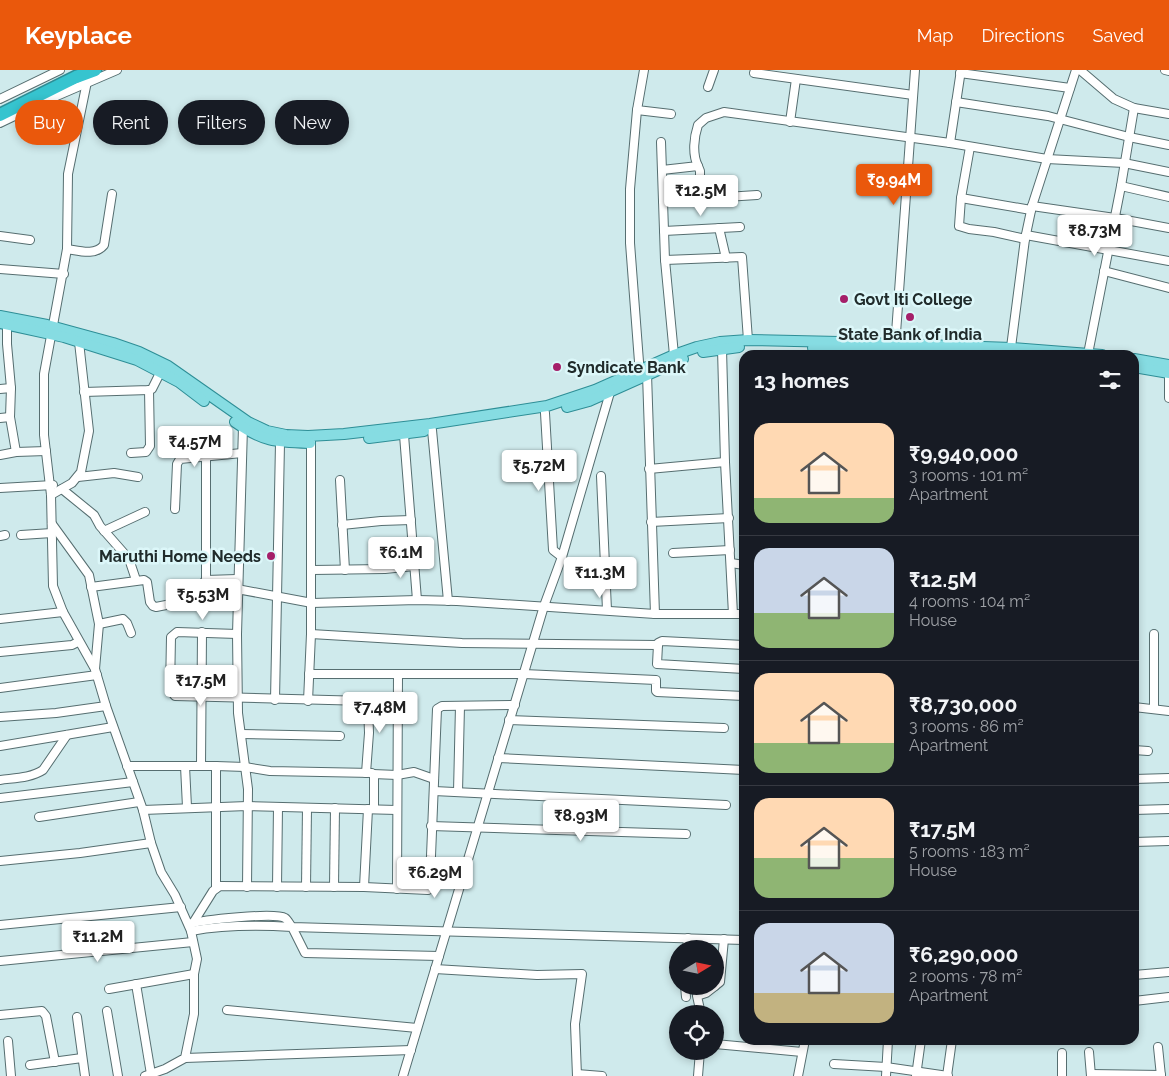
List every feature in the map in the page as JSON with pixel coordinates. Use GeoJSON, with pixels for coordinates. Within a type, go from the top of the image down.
{"type":"FeatureCollection","features":[{"type":"Feature","properties":{"kind":"highway"},"geometry":{"type":"LineString","coordinates":[[0,107],[87,73]]}},
{"type":"Feature","properties":{"kind":"highway"},"geometry":{"type":"LineString","coordinates":[[0,115],[87,73]]}},
{"type":"Feature","properties":{"kind":"main road"},"geometry":{"type":"LineString","coordinates":[[0,316],[52,331],[79,342],[137,360],[179,382],[254,435],[280,442],[311,443],[404,435],[545,413],[589,401],[611,387]]}},
{"type":"Feature","properties":{"kind":"main road"},"geometry":{"type":"LineString","coordinates":[[4,324],[113,343],[138,352],[168,366],[248,422],[266,431],[286,435],[308,436],[344,434],[430,424],[547,406],[611,387],[642,373],[698,353],[722,349],[769,346],[894,350]]}},
{"type":"Feature","properties":{"kind":"main road"},"geometry":{"type":"LineString","coordinates":[[642,373],[674,355],[697,347],[748,340],[894,350]]}},
{"type":"Feature","properties":{"kind":"main road"},"geometry":{"type":"LineString","coordinates":[[1139,361],[1169,370]]}},
{"type":"Feature","properties":{"kind":"main road"},"geometry":{"type":"LineString","coordinates":[[1139,367],[1169,370]]}},
{"type":"Feature","properties":{"kind":"street"},"geometry":{"type":"LineString","coordinates":[[0,99],[60,70]]}},
{"type":"Feature","properties":{"kind":"street"},"geometry":{"type":"LineString","coordinates":[[0,123],[87,73],[117,70]]}},
{"type":"Feature","properties":{"kind":"street"},"geometry":{"type":"LineString","coordinates":[[644,70],[637,110],[630,189],[630,243],[649,469],[655,614]]}},
{"type":"Feature","properties":{"kind":"street"},"geometry":{"type":"LineString","coordinates":[[708,87],[714,70]]}},
{"type":"Feature","properties":{"kind":"street"},"geometry":{"type":"LineString","coordinates":[[755,70],[754,73],[913,95]]}},
{"type":"Feature","properties":{"kind":"street"},"geometry":{"type":"LineString","coordinates":[[894,350],[915,70]]}},
{"type":"Feature","properties":{"kind":"street"},"geometry":{"type":"LineString","coordinates":[[1011,350],[1026,237],[1032,208],[1076,70]]}},
{"type":"Feature","properties":{"kind":"street"},"geometry":{"type":"LineString","coordinates":[[1080,70],[1114,99],[1134,108],[1169,114]]}},
{"type":"Feature","properties":{"kind":"street"},"geometry":{"type":"LineString","coordinates":[[1165,70],[1169,71]]}},
{"type":"Feature","properties":{"kind":"street"},"geometry":{"type":"LineString","coordinates":[[950,143],[960,72],[1070,88]]}},
{"type":"Feature","properties":{"kind":"street"},"geometry":{"type":"LineString","coordinates":[[87,73],[68,174],[68,250],[44,374],[44,435],[51,495],[53,586],[63,612],[96,672],[113,727],[143,810],[161,872],[191,926],[196,959],[194,1014],[185,1058]]}},
{"type":"Feature","properties":{"kind":"street"},"geometry":{"type":"LineString","coordinates":[[790,122],[796,79]]}},
{"type":"Feature","properties":{"kind":"street"},"geometry":{"type":"LineString","coordinates":[[956,102],[1059,120],[1169,146]]}},
{"type":"Feature","properties":{"kind":"street"},"geometry":{"type":"LineString","coordinates":[[1089,350],[1121,186],[1134,108]]}},
{"type":"Feature","properties":{"kind":"street"},"geometry":{"type":"LineString","coordinates":[[637,110],[671,114]]}},
{"type":"Feature","properties":{"kind":"street"},"geometry":{"type":"LineString","coordinates":[[706,198],[700,182],[695,156],[696,128],[702,120],[724,112],[950,143],[1047,159],[1124,163],[1169,172]]}},
{"type":"Feature","properties":{"kind":"street"},"geometry":{"type":"LineString","coordinates":[[661,142],[665,260],[674,355]]}},
{"type":"Feature","properties":{"kind":"street"},"geometry":{"type":"LineString","coordinates":[[970,147],[958,223],[962,228],[1169,261]]}},
{"type":"Feature","properties":{"kind":"street"},"geometry":{"type":"LineString","coordinates":[[662,170],[698,166]]}},
{"type":"Feature","properties":{"kind":"street"},"geometry":{"type":"LineString","coordinates":[[1121,186],[1169,197]]}},
{"type":"Feature","properties":{"kind":"street"},"geometry":{"type":"LineString","coordinates":[[68,250],[96,252],[104,245],[112,194]]}},
{"type":"Feature","properties":{"kind":"street"},"geometry":{"type":"LineString","coordinates":[[663,201],[757,195]]}},
{"type":"Feature","properties":{"kind":"street"},"geometry":{"type":"LineString","coordinates":[[961,198],[1115,218],[1169,228]]}},
{"type":"Feature","properties":{"kind":"street"},"geometry":{"type":"LineString","coordinates":[[664,231],[740,227]]}},
{"type":"Feature","properties":{"kind":"street"},"geometry":{"type":"LineString","coordinates":[[719,228],[726,258]]}},
{"type":"Feature","properties":{"kind":"street"},"geometry":{"type":"LineString","coordinates":[[0,236],[30,240]]}},
{"type":"Feature","properties":{"kind":"street"},"geometry":{"type":"LineString","coordinates":[[665,260],[741,257],[744,259],[748,340]]}},
{"type":"Feature","properties":{"kind":"street"},"geometry":{"type":"LineString","coordinates":[[0,269],[64,274]]}},
{"type":"Feature","properties":{"kind":"street"},"geometry":{"type":"LineString","coordinates":[[1104,271],[1169,288]]}},
{"type":"Feature","properties":{"kind":"street"},"geometry":{"type":"LineString","coordinates":[[4,324],[11,388],[10,417],[16,452]]}},
{"type":"Feature","properties":{"kind":"street"},"geometry":{"type":"LineString","coordinates":[[51,495],[64,488],[78,477],[81,472],[89,431],[79,342]]}},
{"type":"Feature","properties":{"kind":"street"},"geometry":{"type":"LineString","coordinates":[[722,349],[724,462],[733,614]]}},
{"type":"Feature","properties":{"kind":"street"},"geometry":{"type":"LineString","coordinates":[[1169,370],[1169,398]]}},
{"type":"Feature","properties":{"kind":"street"},"geometry":{"type":"LineString","coordinates":[[84,392],[149,390],[152,389],[161,372]]}},
{"type":"Feature","properties":{"kind":"street"},"geometry":{"type":"LineString","coordinates":[[403,1076],[532,643],[562,557],[611,387]]}},
{"type":"Feature","properties":{"kind":"street"},"geometry":{"type":"LineString","coordinates":[[0,389],[11,388]]}},
{"type":"Feature","properties":{"kind":"street"},"geometry":{"type":"LineString","coordinates":[[131,453],[146,452],[150,446],[149,390]]}},
{"type":"Feature","properties":{"kind":"street"},"geometry":{"type":"LineString","coordinates":[[545,413],[553,550],[562,557]]}},
{"type":"Feature","properties":{"kind":"street"},"geometry":{"type":"LineString","coordinates":[[0,418],[10,417]]}},
{"type":"Feature","properties":{"kind":"street"},"geometry":{"type":"LineString","coordinates":[[243,427],[237,579],[237,634],[238,697],[248,789],[247,887]]}},
{"type":"Feature","properties":{"kind":"street"},"geometry":{"type":"LineString","coordinates":[[432,430],[448,601]]}},
{"type":"Feature","properties":{"kind":"street"},"geometry":{"type":"LineString","coordinates":[[404,435],[417,600]]}},
{"type":"Feature","properties":{"kind":"street"},"geometry":{"type":"LineString","coordinates":[[275,700],[280,442]]}},
{"type":"Feature","properties":{"kind":"street"},"geometry":{"type":"LineString","coordinates":[[308,701],[312,603],[311,443]]}},
{"type":"Feature","properties":{"kind":"street"},"geometry":{"type":"LineString","coordinates":[[0,454],[46,452]]}},
{"type":"Feature","properties":{"kind":"street"},"geometry":{"type":"LineString","coordinates":[[175,509],[178,462],[184,458],[242,453]]}},
{"type":"Feature","properties":{"kind":"street"},"geometry":{"type":"LineString","coordinates":[[91,587],[141,579],[147,582],[150,602],[156,607],[186,601],[206,580],[206,456]]}},
{"type":"Feature","properties":{"kind":"street"},"geometry":{"type":"LineString","coordinates":[[649,469],[724,462]]}},
{"type":"Feature","properties":{"kind":"street"},"geometry":{"type":"LineString","coordinates":[[78,477],[114,473],[138,477]]}},
{"type":"Feature","properties":{"kind":"street"},"geometry":{"type":"LineString","coordinates":[[601,476],[607,610]]}},
{"type":"Feature","properties":{"kind":"street"},"geometry":{"type":"LineString","coordinates":[[340,480],[345,570]]}},
{"type":"Feature","properties":{"kind":"street"},"geometry":{"type":"LineString","coordinates":[[0,488],[50,485],[64,488],[91,511],[104,531],[130,559],[136,580]]}},
{"type":"Feature","properties":{"kind":"street"},"geometry":{"type":"LineString","coordinates":[[104,531],[145,512]]}},
{"type":"Feature","properties":{"kind":"street"},"geometry":{"type":"LineString","coordinates":[[651,522],[728,518]]}},
{"type":"Feature","properties":{"kind":"street"},"geometry":{"type":"LineString","coordinates":[[342,525],[381,520],[411,520]]}},
{"type":"Feature","properties":{"kind":"street"},"geometry":{"type":"LineString","coordinates":[[52,524],[88,572],[99,624],[96,672]]}},
{"type":"Feature","properties":{"kind":"street"},"geometry":{"type":"LineString","coordinates":[[21,535],[52,532]]}},
{"type":"Feature","properties":{"kind":"street"},"geometry":{"type":"LineString","coordinates":[[673,553],[730,550]]}},
{"type":"Feature","properties":{"kind":"street"},"geometry":{"type":"LineString","coordinates":[[731,564],[739,565]]}},
{"type":"Feature","properties":{"kind":"street"},"geometry":{"type":"LineString","coordinates":[[312,570],[414,566]]}},
{"type":"Feature","properties":{"kind":"street"},"geometry":{"type":"LineString","coordinates":[[206,580],[237,579]]}},
{"type":"Feature","properties":{"kind":"street"},"geometry":{"type":"LineString","coordinates":[[237,589],[312,603],[417,600],[655,614],[739,614]]}},
{"type":"Feature","properties":{"kind":"street"},"geometry":{"type":"LineString","coordinates":[[0,619],[63,612]]}},
{"type":"Feature","properties":{"kind":"street"},"geometry":{"type":"LineString","coordinates":[[99,624],[123,619],[131,633]]}},
{"type":"Feature","properties":{"kind":"street"},"geometry":{"type":"LineString","coordinates":[[237,634],[177,632],[171,637],[170,690],[172,694],[175,696],[238,697],[275,700],[366,701],[368,704],[371,809],[364,887]]}},
{"type":"Feature","properties":{"kind":"street"},"geometry":{"type":"LineString","coordinates":[[201,766],[202,632]]}},
{"type":"Feature","properties":{"kind":"street"},"geometry":{"type":"LineString","coordinates":[[311,634],[462,643],[658,645]]}},
{"type":"Feature","properties":{"kind":"street"},"geometry":{"type":"LineString","coordinates":[[1154,634],[1154,709]]}},
{"type":"Feature","properties":{"kind":"street"},"geometry":{"type":"LineString","coordinates":[[739,645],[662,641],[658,643],[656,680],[657,692],[739,696]]}},
{"type":"Feature","properties":{"kind":"street"},"geometry":{"type":"LineString","coordinates":[[0,652],[72,645],[78,642]]}},
{"type":"Feature","properties":{"kind":"street"},"geometry":{"type":"LineString","coordinates":[[657,664],[739,670]]}},
{"type":"Feature","properties":{"kind":"street"},"geometry":{"type":"LineString","coordinates":[[0,688],[96,672]]}},
{"type":"Feature","properties":{"kind":"street"},"geometry":{"type":"LineString","coordinates":[[309,674],[524,674],[656,680]]}},
{"type":"Feature","properties":{"kind":"street"},"geometry":{"type":"LineString","coordinates":[[397,889],[398,674]]}},
{"type":"Feature","properties":{"kind":"street"},"geometry":{"type":"LineString","coordinates":[[216,888],[220,886],[364,887],[428,890],[437,710],[442,706],[515,705]]}},
{"type":"Feature","properties":{"kind":"street"},"geometry":{"type":"LineString","coordinates":[[0,717],[56,713],[106,706]]}},
{"type":"Feature","properties":{"kind":"street"},"geometry":{"type":"LineString","coordinates":[[458,792],[460,706]]}},
{"type":"Feature","properties":{"kind":"street"},"geometry":{"type":"LineString","coordinates":[[1139,708],[1169,711]]}},
{"type":"Feature","properties":{"kind":"street"},"geometry":{"type":"LineString","coordinates":[[509,720],[724,728]]}},
{"type":"Feature","properties":{"kind":"street"},"geometry":{"type":"LineString","coordinates":[[0,746],[113,727]]}},
{"type":"Feature","properties":{"kind":"street"},"geometry":{"type":"LineString","coordinates":[[241,734],[340,736]]}},
{"type":"Feature","properties":{"kind":"street"},"geometry":{"type":"LineString","coordinates":[[0,780],[39,773],[67,735]]}},
{"type":"Feature","properties":{"kind":"street"},"geometry":{"type":"LineString","coordinates":[[1139,750],[1148,751]]}},
{"type":"Feature","properties":{"kind":"street"},"geometry":{"type":"LineString","coordinates":[[498,758],[635,763],[739,770]]}},
{"type":"Feature","properties":{"kind":"street"},"geometry":{"type":"LineString","coordinates":[[127,766],[216,766],[245,767],[270,771],[397,775],[414,772],[434,779]]}},
{"type":"Feature","properties":{"kind":"street"},"geometry":{"type":"LineString","coordinates":[[185,766],[187,807]]}},
{"type":"Feature","properties":{"kind":"street"},"geometry":{"type":"LineString","coordinates":[[191,926],[216,888],[216,766]]}},
{"type":"Feature","properties":{"kind":"street"},"geometry":{"type":"LineString","coordinates":[[1139,779],[1169,778]]}},
{"type":"Feature","properties":{"kind":"street"},"geometry":{"type":"LineString","coordinates":[[0,798],[133,782]]}},
{"type":"Feature","properties":{"kind":"street"},"geometry":{"type":"LineString","coordinates":[[434,791],[726,805]]}},
{"type":"Feature","properties":{"kind":"street"},"geometry":{"type":"LineString","coordinates":[[39,817],[140,802]]}},
{"type":"Feature","properties":{"kind":"street"},"geometry":{"type":"LineString","coordinates":[[143,810],[248,806],[397,810]]}},
{"type":"Feature","properties":{"kind":"street"},"geometry":{"type":"LineString","coordinates":[[276,887],[278,807]]}},
{"type":"Feature","properties":{"kind":"street"},"geometry":{"type":"LineString","coordinates":[[306,887],[308,808]]}},
{"type":"Feature","properties":{"kind":"street"},"geometry":{"type":"LineString","coordinates":[[334,887],[335,808]]}},
{"type":"Feature","properties":{"kind":"street"},"geometry":{"type":"LineString","coordinates":[[1139,810],[1169,809]]}},
{"type":"Feature","properties":{"kind":"street"},"geometry":{"type":"LineString","coordinates":[[431,826],[686,834]]}},
{"type":"Feature","properties":{"kind":"street"},"geometry":{"type":"LineString","coordinates":[[1139,842],[1169,840]]}},
{"type":"Feature","properties":{"kind":"street"},"geometry":{"type":"LineString","coordinates":[[0,861],[80,853],[151,842]]}},
{"type":"Feature","properties":{"kind":"street"},"geometry":{"type":"LineString","coordinates":[[0,925],[181,907]]}},
{"type":"Feature","properties":{"kind":"street"},"geometry":{"type":"LineString","coordinates":[[191,926],[208,928],[268,926],[446,933],[739,940]]}},
{"type":"Feature","properties":{"kind":"street"},"geometry":{"type":"LineString","coordinates":[[292,928],[305,953],[439,956]]}},
{"type":"Feature","properties":{"kind":"street"},"geometry":{"type":"LineString","coordinates":[[0,961],[193,942]]}},
{"type":"Feature","properties":{"kind":"street"},"geometry":{"type":"LineString","coordinates":[[435,969],[537,975],[582,974],[575,1024],[577,1075],[602,1076]]}},
{"type":"Feature","properties":{"kind":"street"},"geometry":{"type":"LineString","coordinates":[[1139,975],[1169,972]]}},
{"type":"Feature","properties":{"kind":"street"},"geometry":{"type":"LineString","coordinates":[[108,989],[194,974]]}},
{"type":"Feature","properties":{"kind":"street"},"geometry":{"type":"LineString","coordinates":[[136,984],[148,1075],[165,1069],[185,1058],[411,1050]]}},
{"type":"Feature","properties":{"kind":"street"},"geometry":{"type":"LineString","coordinates":[[1139,1000],[1169,997]]}},
{"type":"Feature","properties":{"kind":"street"},"geometry":{"type":"LineString","coordinates":[[227,1010],[417,1028]]}},
{"type":"Feature","properties":{"kind":"street"},"geometry":{"type":"LineString","coordinates":[[107,1011],[118,1076]]}},
{"type":"Feature","properties":{"kind":"street"},"geometry":{"type":"LineString","coordinates":[[0,1015],[42,1012],[46,1016],[54,1062]]}},
{"type":"Feature","properties":{"kind":"street"},"geometry":{"type":"LineString","coordinates":[[77,1017],[85,1076]]}},
{"type":"Feature","properties":{"kind":"street"},"geometry":{"type":"LineString","coordinates":[[8,1041],[11,1076]]}},
{"type":"Feature","properties":{"kind":"street"},"geometry":{"type":"LineString","coordinates":[[724,1045],[802,1052]]}},
{"type":"Feature","properties":{"kind":"street"},"geometry":{"type":"LineString","coordinates":[[798,1076],[804,1045]]}},
{"type":"Feature","properties":{"kind":"street"},"geometry":{"type":"LineString","coordinates":[[886,1076],[888,1045]]}},
{"type":"Feature","properties":{"kind":"street"},"geometry":{"type":"LineString","coordinates":[[916,1074],[920,1045]]}},
{"type":"Feature","properties":{"kind":"street"},"geometry":{"type":"LineString","coordinates":[[834,1064],[886,1067],[916,1074],[947,1076],[951,1045]]}},
{"type":"Feature","properties":{"kind":"street"},"geometry":{"type":"LineString","coordinates":[[1089,1052],[1091,1075],[1161,1076],[1158,1048]]}},
{"type":"Feature","properties":{"kind":"street"},"geometry":{"type":"LineString","coordinates":[[1062,1053],[1062,1076]]}},
{"type":"Feature","properties":{"kind":"street"},"geometry":{"type":"LineString","coordinates":[[30,1065],[82,1058]]}},
{"type":"Feature","properties":{"kind":"street"},"geometry":{"type":"LineString","coordinates":[[698,1076],[699,1060]]}},
{"type":"Feature","properties":{"kind":"place","name":"Govt Iti College"},"geometry":{"type":"Point","coordinates":[844,299]}},
{"type":"Feature","properties":{"kind":"place","name":"State Bank of India"},"geometry":{"type":"Point","coordinates":[910,317]}},
{"type":"Feature","properties":{"kind":"place","name":"Syndicate Bank"},"geometry":{"type":"Point","coordinates":[557,367]}},
{"type":"Feature","properties":{"kind":"place","name":"Maruthi Home Needs"},"geometry":{"type":"Point","coordinates":[271,556]}}]}
